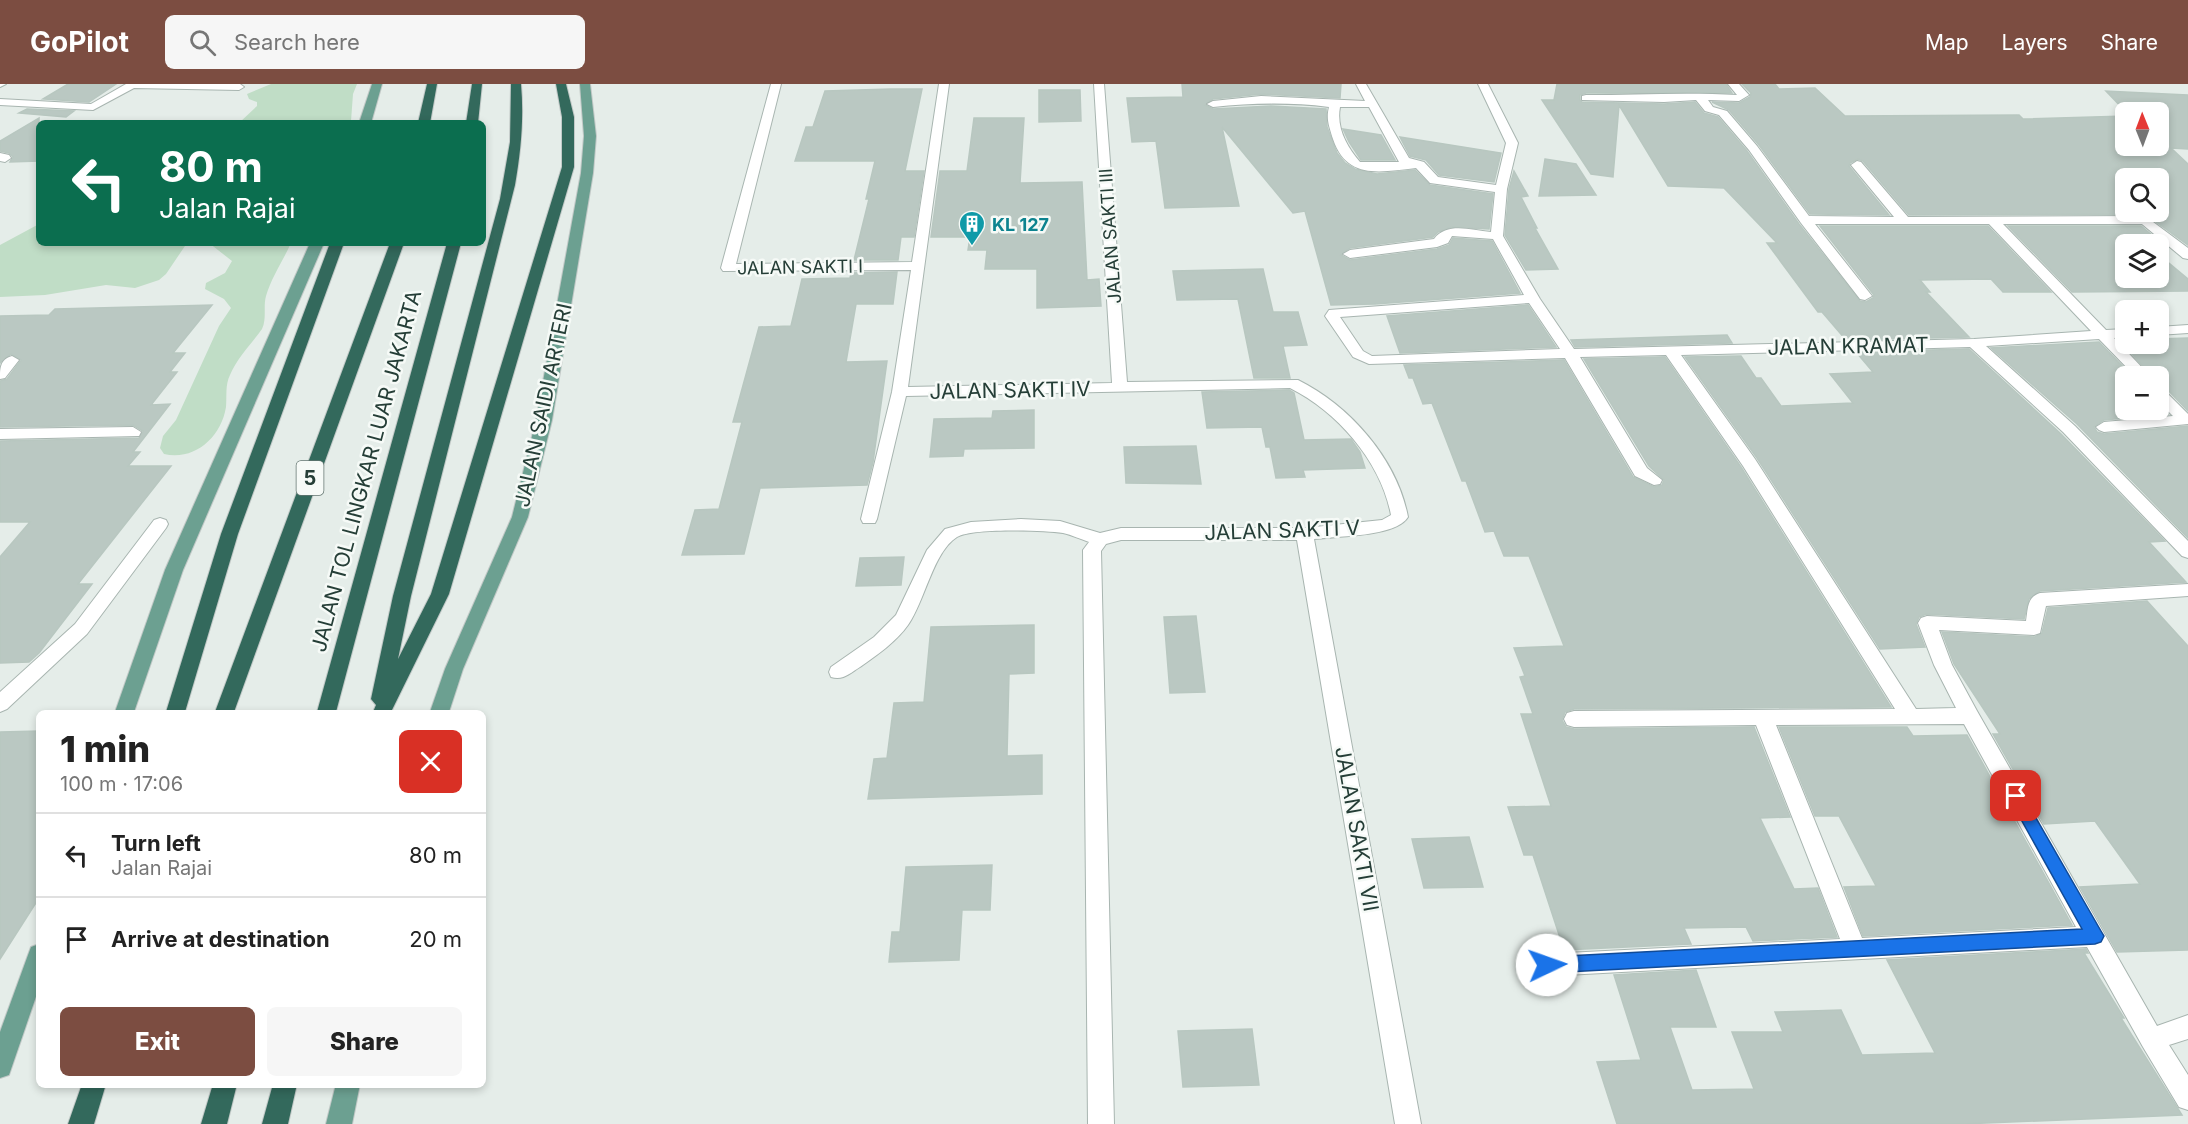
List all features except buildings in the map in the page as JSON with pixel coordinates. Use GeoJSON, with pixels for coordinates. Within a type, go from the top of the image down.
{"type":"FeatureCollection","features":[{"type":"Feature","properties":{"kind":"highway"},"geometry":{"type":"LineString","coordinates":[[425,120],[432,84]]}},
{"type":"Feature","properties":{"kind":"highway"},"geometry":{"type":"LineString","coordinates":[[472,120],[477,84]]}},
{"type":"Feature","properties":{"kind":"highway"},"geometry":{"type":"LineString","coordinates":[[380,710],[402,596],[506,199],[514,156],[518,107],[516,84]]}},
{"type":"Feature","properties":{"kind":"highway"},"geometry":{"type":"LineString","coordinates":[[381,710],[440,594],[568,166],[568,117],[561,84]]}},
{"type":"Feature","properties":{"kind":"highway"},"geometry":{"type":"LineString","coordinates":[[176,710],[199,622],[259,444],[336,246]]}},
{"type":"Feature","properties":{"kind":"highway","name":"JALAN TOL LINGKAR LUAR JAKARTA"},"geometry":{"type":"LineString","coordinates":[[225,710],[396,246]]}},
{"type":"Feature","properties":{"kind":"highway","name":"JALAN TOL LINGKAR LUAR JAKARTA"},"geometry":{"type":"LineString","coordinates":[[327,710],[453,246]]}},
{"type":"Feature","properties":{"kind":"highway"},"geometry":{"type":"LineString","coordinates":[[81,1124],[93,1088]]}},
{"type":"Feature","properties":{"kind":"highway"},"geometry":{"type":"LineString","coordinates":[[214,1124],[224,1088]]}},
{"type":"Feature","properties":{"kind":"highway"},"geometry":{"type":"LineString","coordinates":[[275,1124],[284,1088]]}},
{"type":"Feature","properties":{"kind":"main road"},"geometry":{"type":"LineString","coordinates":[[366,120],[377,84]]}},
{"type":"Feature","properties":{"kind":"main road","name":"JALAN SAIDI ARTERI"},"geometry":{"type":"LineString","coordinates":[[440,710],[454,669],[520,517],[544,420],[587,173],[590,136],[585,84]]}},
{"type":"Feature","properties":{"kind":"main road"},"geometry":{"type":"LineString","coordinates":[[125,710],[174,570],[316,246]]}},
{"type":"Feature","properties":{"kind":"main road"},"geometry":{"type":"LineString","coordinates":[[0,1066],[36,964]]}},
{"type":"Feature","properties":{"kind":"main road"},"geometry":{"type":"LineString","coordinates":[[339,1124],[347,1088]]}},
{"type":"Feature","properties":{"kind":"street"},"geometry":{"type":"LineString","coordinates":[[0,102],[93,107],[135,84],[239,87]]}},
{"type":"Feature","properties":{"kind":"street","name":"JALAN SAKTI I"},"geometry":{"type":"LineString","coordinates":[[776,84],[728,268],[918,266]]}},
{"type":"Feature","properties":{"kind":"street"},"geometry":{"type":"LineString","coordinates":[[869,519],[900,392],[944,84]]}},
{"type":"Feature","properties":{"kind":"street","name":"JALAN SAKTI III"},"geometry":{"type":"LineString","coordinates":[[1100,84],[1120,388]]}},
{"type":"Feature","properties":{"kind":"street"},"geometry":{"type":"LineString","coordinates":[[1361,84],[1374,104],[1402,159],[1419,165],[1434,180],[1501,189]]}},
{"type":"Feature","properties":{"kind":"street"},"geometry":{"type":"LineString","coordinates":[[1483,84],[1512,143],[1501,189],[1497,236],[1533,299],[1570,353],[1641,472],[1654,480]]}},
{"type":"Feature","properties":{"kind":"street"},"geometry":{"type":"LineString","coordinates":[[1652,84],[1664,99]]}},
{"type":"Feature","properties":{"kind":"street"},"geometry":{"type":"LineString","coordinates":[[1586,98],[1664,99],[1699,96],[1739,98],[1744,95],[1733,84]]}},
{"type":"Feature","properties":{"kind":"street"},"geometry":{"type":"LineString","coordinates":[[1699,96],[1709,109],[1725,114],[1865,296]]}},
{"type":"Feature","properties":{"kind":"street"},"geometry":{"type":"LineString","coordinates":[[1213,104],[1261,99],[1294,99],[1335,104],[1374,104]]}},
{"type":"Feature","properties":{"kind":"street"},"geometry":{"type":"LineString","coordinates":[[1335,104],[1332,119],[1342,148],[1356,165],[1364,167],[1419,165]]}},
{"type":"Feature","properties":{"kind":"street"},"geometry":{"type":"LineString","coordinates":[[1857,165],[1904,221]]}},
{"type":"Feature","properties":{"kind":"street"},"geometry":{"type":"LineString","coordinates":[[1805,220],[1848,222],[2145,220],[2188,255]]}},
{"type":"Feature","properties":{"kind":"street"},"geometry":{"type":"LineString","coordinates":[[1992,220],[2100,335],[2133,366]]}},
{"type":"Feature","properties":{"kind":"street"},"geometry":{"type":"LineString","coordinates":[[1350,254],[1437,243],[1443,240],[1443,235],[1451,232],[1497,236]]}},
{"type":"Feature","properties":{"kind":"street","name":"JALAN KRAMAT"},"geometry":{"type":"LineString","coordinates":[[1533,299],[1334,313],[1332,316],[1358,354],[1369,360],[1974,343],[2115,334]]}},
{"type":"Feature","properties":{"kind":"street"},"geometry":{"type":"LineString","coordinates":[[2169,330],[2188,329]]}},
{"type":"Feature","properties":{"kind":"street"},"geometry":{"type":"LineString","coordinates":[[1974,343],[2069,429],[2188,552]]}},
{"type":"Feature","properties":{"kind":"street"},"geometry":{"type":"LineString","coordinates":[[1671,351],[1749,463],[1911,717]]}},
{"type":"Feature","properties":{"kind":"street"},"geometry":{"type":"LineString","coordinates":[[0,375],[12,360]]}},
{"type":"Feature","properties":{"kind":"street","name":"JALAN SAKTI V"},"geometry":{"type":"LineString","coordinates":[[1100,539],[1121,534],[1305,534],[1386,525],[1400,517],[1400,507],[1387,478],[1356,432],[1324,400],[1306,387],[1278,382],[1120,388]]}},
{"type":"Feature","properties":{"kind":"street","name":"JALAN SAKTI IV"},"geometry":{"type":"LineString","coordinates":[[900,392],[1120,388]]}},
{"type":"Feature","properties":{"kind":"street"},"geometry":{"type":"LineString","coordinates":[[2104,427],[2185,420],[2169,403]]}},
{"type":"Feature","properties":{"kind":"street"},"geometry":{"type":"LineString","coordinates":[[0,434],[133,432]]}},
{"type":"Feature","properties":{"kind":"street"},"geometry":{"type":"LineString","coordinates":[[0,704],[81,629],[160,524]]}},
{"type":"Feature","properties":{"kind":"street"},"geometry":{"type":"LineString","coordinates":[[838,672],[882,640],[901,621],[916,597],[938,546],[952,532],[967,527],[1061,527],[1100,539],[1092,550],[1101,1124]]}},
{"type":"Feature","properties":{"kind":"street","name":"JALAN SAKTI VII"},"geometry":{"type":"LineString","coordinates":[[1305,534],[1408,1124]]}},
{"type":"Feature","properties":{"kind":"street"},"geometry":{"type":"LineString","coordinates":[[2188,590],[2040,600],[2034,628],[1927,623],[1943,665],[1970,716],[2151,1039],[2188,1098]]}},
{"type":"Feature","properties":{"kind":"street"},"geometry":{"type":"LineString","coordinates":[[1574,719],[1970,716]]}},
{"type":"Feature","properties":{"kind":"street"},"geometry":{"type":"LineString","coordinates":[[1763,718],[1855,948]]}},
{"type":"Feature","properties":{"kind":"street"},"geometry":{"type":"LineString","coordinates":[[1547,965],[2095,936]]}},
{"type":"Feature","properties":{"kind":"street"},"geometry":{"type":"LineString","coordinates":[[2151,1039],[2188,1027]]}},
{"type":"Feature","properties":{"kind":"green space"},"geometry":{"type":"Polygon","coordinates":[[[271,84],[357,84],[353,94],[351,120],[242,120],[257,106],[257,102],[249,99],[247,94],[271,84]]]}},
{"type":"Feature","properties":{"kind":"green space"},"geometry":{"type":"Polygon","coordinates":[[[36,226],[36,246],[185,246],[166,274],[159,280],[135,288],[106,285],[45,295],[0,297],[0,245],[36,226]]]}},
{"type":"Feature","properties":{"kind":"green space"},"geometry":{"type":"Polygon","coordinates":[[[213,246],[289,246],[266,296],[262,329],[228,379],[226,407],[218,428],[204,445],[195,450],[186,454],[164,454],[160,448],[163,436],[176,420],[219,326],[231,308],[224,299],[205,289],[206,283],[225,273],[232,261],[213,246]]]}},
{"type":"Feature","properties":{"kind":"place","name":"KL 127"},"geometry":{"type":"Point","coordinates":[972,247]}},
{"type":"Feature","properties":{"kind":"route"},"geometry":{"type":"LineString","coordinates":[[1547,965],[2095,936],[2016,796]]}}]}
